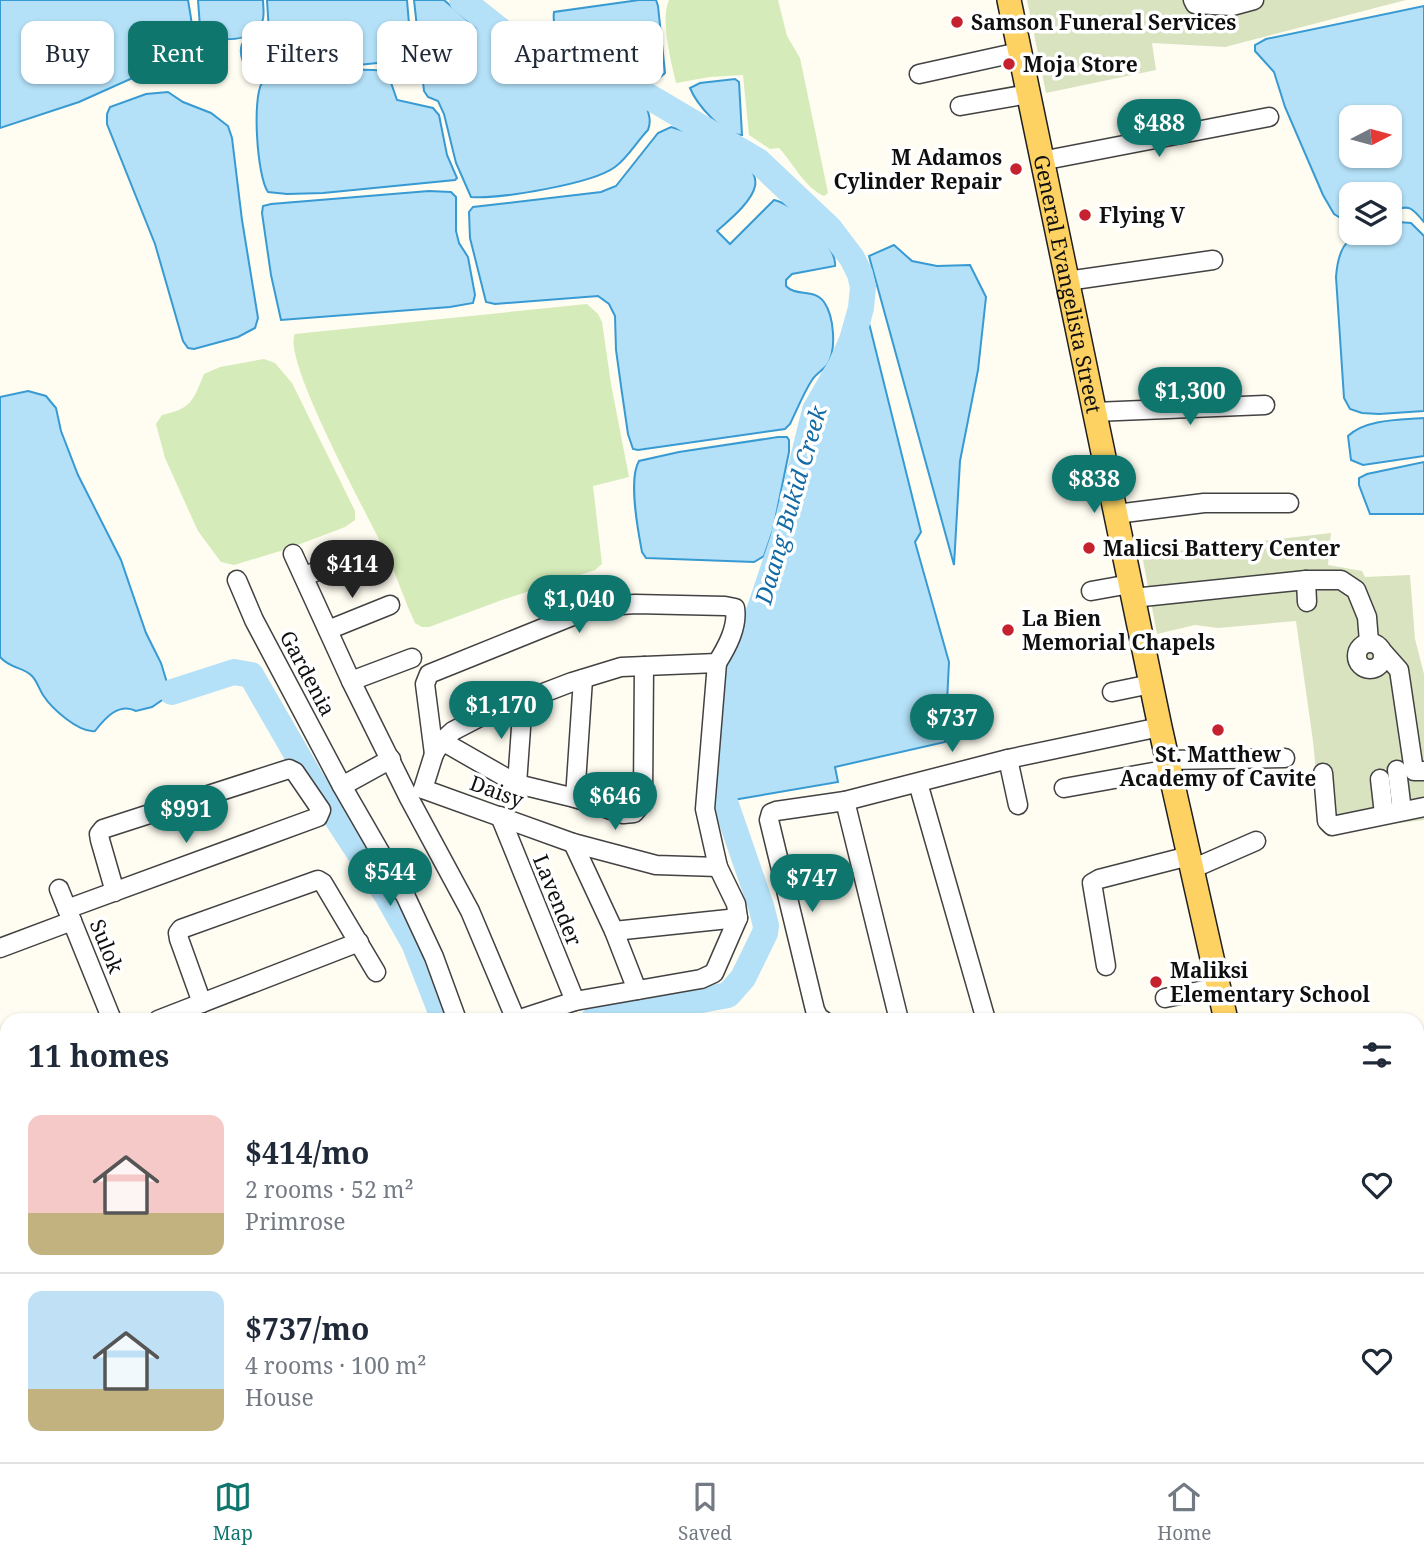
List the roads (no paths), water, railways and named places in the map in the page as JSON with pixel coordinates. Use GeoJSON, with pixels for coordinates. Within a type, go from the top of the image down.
{"type":"FeatureCollection","features":[{"type":"Feature","properties":{"kind":"main road","name":"General Evangelista Street"},"geometry":{"type":"LineString","coordinates":[[1009,0],[1160,727],[1225,1013]]}},
{"type":"Feature","properties":{"kind":"street"},"geometry":{"type":"LineString","coordinates":[[1193,0],[1195,4],[1232,6],[1254,0]]}},
{"type":"Feature","properties":{"kind":"street"},"geometry":{"type":"LineString","coordinates":[[919,74],[1019,52]]}},
{"type":"Feature","properties":{"kind":"street"},"geometry":{"type":"LineString","coordinates":[[960,106],[1028,94]]}},
{"type":"Feature","properties":{"kind":"street"},"geometry":{"type":"LineString","coordinates":[[1041,161],[1269,117]]}},
{"type":"Feature","properties":{"kind":"street"},"geometry":{"type":"LineString","coordinates":[[1067,281],[1213,260]]}},
{"type":"Feature","properties":{"kind":"street"},"geometry":{"type":"LineString","coordinates":[[1094,412],[1265,405]]}},
{"type":"Feature","properties":{"kind":"street"},"geometry":{"type":"LineString","coordinates":[[1116,514],[1204,503],[1289,503]]}},
{"type":"Feature","properties":{"kind":"street"},"geometry":{"type":"LineString","coordinates":[[293,554],[351,681],[391,759],[416,794],[514,1013]]}},
{"type":"Feature","properties":{"kind":"street"},"geometry":{"type":"LineString","coordinates":[[304,576],[362,555]]}},
{"type":"Feature","properties":{"kind":"street","name":"Gardenia"},"geometry":{"type":"LineString","coordinates":[[237,580],[254,620],[342,786],[407,897],[434,957],[454,1013]]}},
{"type":"Feature","properties":{"kind":"street"},"geometry":{"type":"LineString","coordinates":[[1306,580],[1307,601]]}},
{"type":"Feature","properties":{"kind":"street"},"geometry":{"type":"LineString","coordinates":[[1091,591],[1341,580],[1356,590],[1378,653],[1399,670],[1413,768],[1414,771],[1424,772]]}},
{"type":"Feature","properties":{"kind":"street"},"geometry":{"type":"LineString","coordinates":[[438,748],[425,684],[429,674],[596,607],[635,604],[735,608],[733,630],[717,663],[705,809],[718,867],[736,904],[738,918],[714,973],[701,979],[575,1001],[538,1013]]}},
{"type":"Feature","properties":{"kind":"street"},"geometry":{"type":"LineString","coordinates":[[328,631],[390,605]]}},
{"type":"Feature","properties":{"kind":"street"},"geometry":{"type":"LineString","coordinates":[[351,681],[412,659]]}},
{"type":"Feature","properties":{"kind":"street"},"geometry":{"type":"LineString","coordinates":[[416,794],[438,748],[453,731],[478,718],[621,667],[717,663]]}},
{"type":"Feature","properties":{"kind":"street"},"geometry":{"type":"LineString","coordinates":[[438,748],[517,784],[575,798],[623,814],[634,813],[643,796],[643,666]]}},
{"type":"Feature","properties":{"kind":"street"},"geometry":{"type":"LineString","coordinates":[[575,798],[583,679]]}},
{"type":"Feature","properties":{"kind":"street"},"geometry":{"type":"LineString","coordinates":[[1112,692],[1151,684]]}},
{"type":"Feature","properties":{"kind":"street"},"geometry":{"type":"LineString","coordinates":[[517,784],[523,700]]}},
{"type":"Feature","properties":{"kind":"street"},"geometry":{"type":"LineString","coordinates":[[816,1013],[769,820],[771,813],[845,801],[1009,759],[1160,727]]}},
{"type":"Feature","properties":{"kind":"street"},"geometry":{"type":"LineString","coordinates":[[1064,788],[1169,765],[1285,758]]}},
{"type":"Feature","properties":{"kind":"street"},"geometry":{"type":"LineString","coordinates":[[342,786],[391,759]]}},
{"type":"Feature","properties":{"kind":"street"},"geometry":{"type":"LineString","coordinates":[[1009,759],[1018,805]]}},
{"type":"Feature","properties":{"kind":"street"},"geometry":{"type":"LineString","coordinates":[[0,948],[115,892],[318,817],[321,810],[295,772],[289,769],[103,829],[99,834],[100,840],[115,892]]}},
{"type":"Feature","properties":{"kind":"street"},"geometry":{"type":"LineString","coordinates":[[1393,812],[1396,770]]}},
{"type":"Feature","properties":{"kind":"street"},"geometry":{"type":"LineString","coordinates":[[1324,773],[1329,824],[1332,826],[1424,807]]}},
{"type":"Feature","properties":{"kind":"street"},"geometry":{"type":"LineString","coordinates":[[1380,779],[1393,812]]}},
{"type":"Feature","properties":{"kind":"street"},"geometry":{"type":"LineString","coordinates":[[918,783],[984,1013]]}},
{"type":"Feature","properties":{"kind":"street","name":"Daisy"},"geometry":{"type":"LineString","coordinates":[[416,794],[499,816],[573,843],[656,865],[718,867]]}},
{"type":"Feature","properties":{"kind":"street"},"geometry":{"type":"LineString","coordinates":[[845,801],[897,1013]]}},
{"type":"Feature","properties":{"kind":"street","name":"Lavender"},"geometry":{"type":"LineString","coordinates":[[499,816],[575,1001]]}},
{"type":"Feature","properties":{"kind":"street"},"geometry":{"type":"LineString","coordinates":[[1106,966],[1092,883],[1098,879],[1190,862],[1256,841]]}},
{"type":"Feature","properties":{"kind":"street"},"geometry":{"type":"LineString","coordinates":[[573,843],[614,931],[637,990]]}},
{"type":"Feature","properties":{"kind":"street"},"geometry":{"type":"LineString","coordinates":[[202,1003],[179,939],[178,933],[181,929],[318,880],[323,883],[376,972]]}},
{"type":"Feature","properties":{"kind":"street","name":"Sulok"},"geometry":{"type":"LineString","coordinates":[[59,889],[109,1013]]}},
{"type":"Feature","properties":{"kind":"street"},"geometry":{"type":"LineString","coordinates":[[614,931],[738,918]]}},
{"type":"Feature","properties":{"kind":"street"},"geometry":{"type":"LineString","coordinates":[[176,1013],[359,942]]}},
{"type":"Feature","properties":{"kind":"street"},"geometry":{"type":"LineString","coordinates":[[1166,998],[1219,987]]}},
{"type":"Feature","properties":{"kind":"water"},"geometry":{"type":"Polygon","coordinates":[[[0,0],[188,0],[192,21],[128,21],[128,80],[79,102],[0,128],[0,0]]]}},
{"type":"Feature","properties":{"kind":"water"},"geometry":{"type":"Polygon","coordinates":[[[198,0],[263,0],[263,21],[242,21],[242,37],[228,39],[228,21],[200,21],[198,0]]]}},
{"type":"Feature","properties":{"kind":"water"},"geometry":{"type":"Polygon","coordinates":[[[267,0],[407,0],[409,21],[377,21],[377,63],[363,64],[363,21],[268,21],[267,0]]]}},
{"type":"Feature","properties":{"kind":"water"},"geometry":{"type":"Polygon","coordinates":[[[414,0],[444,0],[468,21],[416,21],[414,0]]]}},
{"type":"Feature","properties":{"kind":"water"},"geometry":{"type":"Polygon","coordinates":[[[656,0],[660,21],[554,21],[554,12],[656,0]]]}},
{"type":"Feature","properties":{"kind":"water"},"geometry":{"type":"Polygon","coordinates":[[[1424,6],[1424,222],[1416,212],[1402,208],[1402,182],[1339,182],[1339,217],[1334,214],[1285,107],[1274,72],[1255,51],[1255,45],[1266,39],[1424,6]]]}},
{"type":"Feature","properties":{"kind":"water"},"geometry":{"type":"Polygon","coordinates":[[[477,28],[491,35],[491,84],[602,84],[645,102],[650,119],[648,130],[628,154],[615,167],[603,173],[545,189],[502,196],[471,197],[456,163],[444,114],[438,101],[428,97],[423,84],[477,84],[477,28]]]}},
{"type":"Feature","properties":{"kind":"water"},"geometry":{"type":"Polygon","coordinates":[[[363,70],[377,71],[377,84],[391,84],[397,100],[433,108],[439,115],[447,155],[457,178],[323,193],[268,192],[261,171],[257,138],[257,104],[262,84],[363,84],[363,70]]]}},
{"type":"Feature","properties":{"kind":"water"},"geometry":{"type":"Polygon","coordinates":[[[735,79],[739,82],[742,135],[719,125],[698,103],[690,88],[700,83],[735,79]]]}},
{"type":"Feature","properties":{"kind":"water"},"geometry":{"type":"Polygon","coordinates":[[[168,92],[183,102],[211,113],[228,126],[258,318],[255,328],[238,337],[194,349],[188,348],[183,341],[155,244],[107,124],[110,107],[146,94],[168,92]]]}},
{"type":"Feature","properties":{"kind":"water"},"geometry":{"type":"Polygon","coordinates":[[[671,127],[724,148],[748,165],[754,175],[753,192],[739,211],[717,231],[730,244],[774,200],[792,209],[822,237],[834,258],[835,266],[792,274],[786,280],[786,286],[795,291],[815,295],[824,302],[830,316],[833,342],[827,365],[812,380],[785,429],[638,450],[633,449],[628,434],[616,350],[615,316],[609,304],[598,296],[495,304],[486,302],[470,238],[469,212],[473,207],[601,192],[616,186],[658,133],[671,127]]]}},
{"type":"Feature","properties":{"kind":"water"},"geometry":{"type":"Polygon","coordinates":[[[429,191],[451,192],[456,197],[456,231],[459,243],[468,257],[475,295],[473,303],[281,320],[271,275],[263,206],[429,191]]]}},
{"type":"Feature","properties":{"kind":"water"},"geometry":{"type":"Polygon","coordinates":[[[1402,222],[1411,223],[1424,236],[1424,411],[1362,413],[1350,409],[1344,398],[1336,277],[1340,253],[1344,246],[1402,245],[1402,222]]]}},
{"type":"Feature","properties":{"kind":"water"},"geometry":{"type":"Polygon","coordinates":[[[894,245],[912,261],[937,266],[970,265],[986,297],[978,370],[960,461],[954,565],[869,256],[894,245]]]}},
{"type":"Feature","properties":{"kind":"water"},"geometry":{"type":"Polygon","coordinates":[[[859,283],[921,532],[915,542],[949,662],[945,742],[835,767],[838,782],[727,801],[742,666],[780,582],[859,283]]]}},
{"type":"Feature","properties":{"kind":"water"},"geometry":{"type":"Polygon","coordinates":[[[28,391],[46,396],[56,408],[61,431],[78,475],[121,560],[168,686],[168,696],[152,707],[136,711],[124,708],[118,710],[95,731],[81,728],[66,719],[47,701],[32,676],[0,657],[0,397],[28,391]]]}},
{"type":"Feature","properties":{"kind":"water"},"geometry":{"type":"Polygon","coordinates":[[[1424,418],[1424,456],[1363,465],[1351,460],[1348,436],[1355,430],[1384,421],[1424,418]]]}},
{"type":"Feature","properties":{"kind":"water"},"geometry":{"type":"Polygon","coordinates":[[[787,437],[789,452],[773,530],[764,556],[754,562],[646,558],[642,552],[635,505],[634,480],[639,461],[787,437]]]}},
{"type":"Feature","properties":{"kind":"water"},"geometry":{"type":"Polygon","coordinates":[[[1424,462],[1424,514],[1370,514],[1359,478],[1424,462]]]}},
{"type":"Feature","properties":{"kind":"waterway","name":"Daang Bukid Creek"},"geometry":{"type":"LineString","coordinates":[[462,0],[506,35],[641,92],[758,161],[830,229],[852,258],[863,287],[861,308],[852,340],[815,410],[783,540],[733,689],[724,799],[761,906],[765,933],[743,978],[728,995],[631,1013]]}},
{"type":"Feature","properties":{"kind":"waterway","name":"Daang Bukid Creek"},"geometry":{"type":"LineString","coordinates":[[172,692],[234,672],[251,675],[311,779],[388,897],[414,943],[441,1013]]}},
{"type":"Feature","properties":{"kind":"place","name":"Samson Funeral Services"},"geometry":{"type":"Point","coordinates":[957,22]}},
{"type":"Feature","properties":{"kind":"place","name":"Moja Store"},"geometry":{"type":"Point","coordinates":[1009,64]}},
{"type":"Feature","properties":{"kind":"place","name":"M Adamos Cylinder Repair"},"geometry":{"type":"Point","coordinates":[1016,169]}},
{"type":"Feature","properties":{"kind":"place","name":"Flying V"},"geometry":{"type":"Point","coordinates":[1085,215]}},
{"type":"Feature","properties":{"kind":"place","name":"Malicsi Battery Center"},"geometry":{"type":"Point","coordinates":[1089,548]}},
{"type":"Feature","properties":{"kind":"place","name":"La Bien Memorial Chapels"},"geometry":{"type":"Point","coordinates":[1008,630]}},
{"type":"Feature","properties":{"kind":"place","name":"St. Matthew Academy of Cavite"},"geometry":{"type":"Point","coordinates":[1218,730]}},
{"type":"Feature","properties":{"kind":"place","name":"Maliksi Elementary School"},"geometry":{"type":"Point","coordinates":[1156,982]}}]}
